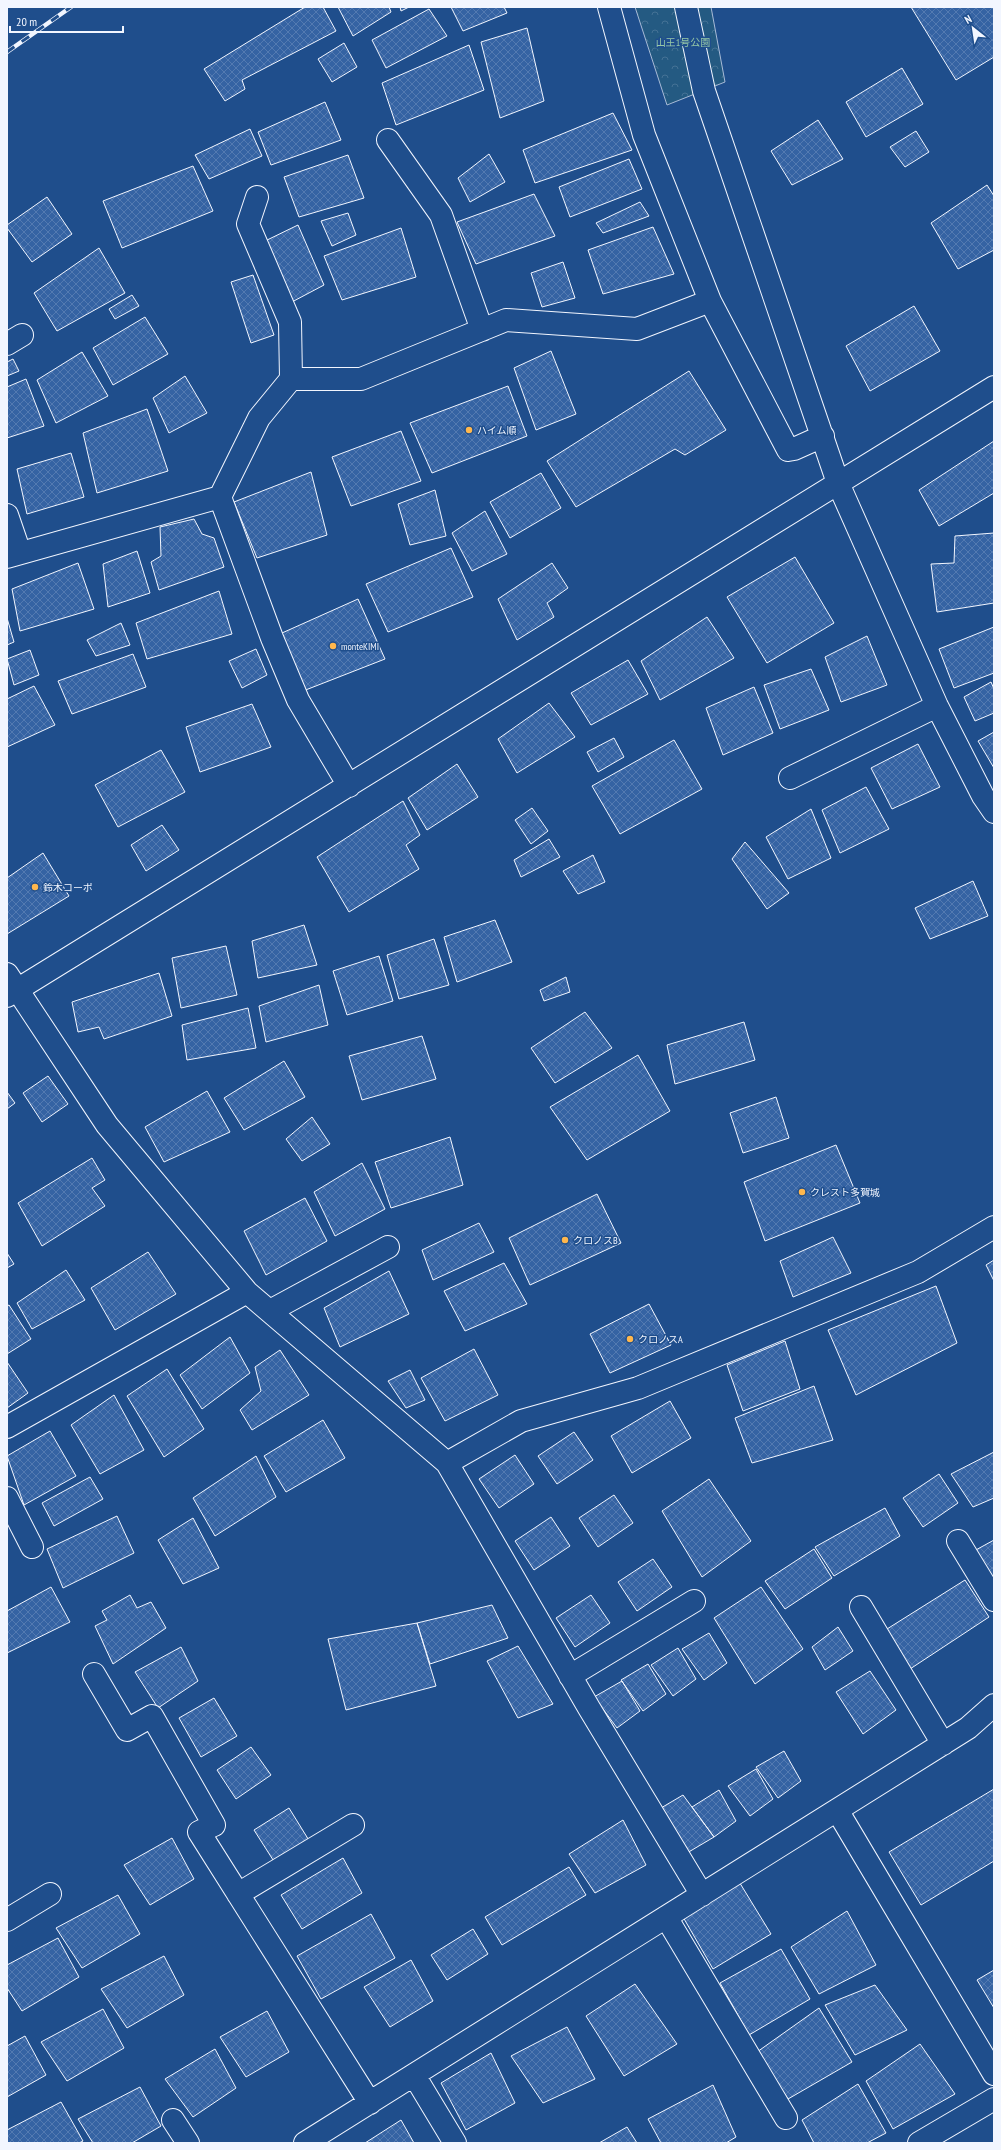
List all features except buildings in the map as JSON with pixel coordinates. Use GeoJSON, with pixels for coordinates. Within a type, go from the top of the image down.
{"type":"FeatureCollection","features":[{"type":"Feature","properties":{"kind":"street"},"geometry":{"type":"LineString","coordinates":[[609,7],[644,135],[710,301],[788,450],[794,449],[823,436]]}},
{"type":"Feature","properties":{"kind":"street"},"geometry":{"type":"LineString","coordinates":[[686,7],[704,91],[838,483],[937,706],[983,796],[994,812]]}},
{"type":"Feature","properties":{"kind":"street"},"geometry":{"type":"LineString","coordinates":[[388,140],[441,215],[482,330]]}},
{"type":"Feature","properties":{"kind":"street"},"geometry":{"type":"LineString","coordinates":[[257,197],[248,224],[290,322],[291,379],[259,418],[220,497],[272,638],[298,700],[349,786]]}},
{"type":"Feature","properties":{"kind":"street"},"geometry":{"type":"LineString","coordinates":[[291,379],[361,379],[506,320],[638,328],[710,301]]}},
{"type":"Feature","properties":{"kind":"street"},"geometry":{"type":"LineString","coordinates":[[702,1895],[570,1676],[447,1463],[247,1292],[107,1125],[11,986],[349,786],[994,387]]}},
{"type":"Feature","properties":{"kind":"street"},"geometry":{"type":"LineString","coordinates":[[7,515],[14,555],[220,497]]}},
{"type":"Feature","properties":{"kind":"street"},"geometry":{"type":"LineString","coordinates":[[790,778],[937,706]]}},
{"type":"Feature","properties":{"kind":"street"},"geometry":{"type":"LineString","coordinates":[[447,1463],[521,1421],[638,1388],[918,1272],[994,1228]]}},
{"type":"Feature","properties":{"kind":"street"},"geometry":{"type":"LineString","coordinates":[[270,1311],[388,1247]]}},
{"type":"Feature","properties":{"kind":"street"},"geometry":{"type":"LineString","coordinates":[[7,1427],[247,1292]]}},
{"type":"Feature","properties":{"kind":"street"},"geometry":{"type":"LineString","coordinates":[[7,1498],[32,1547]]}},
{"type":"Feature","properties":{"kind":"street"},"geometry":{"type":"LineString","coordinates":[[958,1541],[994,1600]]}},
{"type":"Feature","properties":{"kind":"street"},"geometry":{"type":"LineString","coordinates":[[570,1676],[694,1601]]}},
{"type":"Feature","properties":{"kind":"street"},"geometry":{"type":"LineString","coordinates":[[861,1607],[943,1744]]}},
{"type":"Feature","properties":{"kind":"street"},"geometry":{"type":"LineString","coordinates":[[94,1674],[127,1730],[152,1716],[214,1825],[199,1832],[370,2103]]}},
{"type":"Feature","properties":{"kind":"street"},"geometry":{"type":"LineString","coordinates":[[305,2143],[943,1744],[968,1728],[994,1704]]}},
{"type":"Feature","properties":{"kind":"street"},"geometry":{"type":"LineString","coordinates":[[837,1810],[994,2074]]}},
{"type":"Feature","properties":{"kind":"street"},"geometry":{"type":"LineString","coordinates":[[238,1894],[353,1825]]}},
{"type":"Feature","properties":{"kind":"street"},"geometry":{"type":"LineString","coordinates":[[7,1920],[50,1894]]}},
{"type":"Feature","properties":{"kind":"street"},"geometry":{"type":"LineString","coordinates":[[666,1917],[786,2118]]}},
{"type":"Feature","properties":{"kind":"street"},"geometry":{"type":"LineString","coordinates":[[414,2075],[455,2143]]}},
{"type":"Feature","properties":{"kind":"street"},"geometry":{"type":"LineString","coordinates":[[919,2143],[994,2099]]}},
{"type":"Feature","properties":{"kind":"street"},"geometry":{"type":"LineString","coordinates":[[173,2120],[188,2143]]}},
{"type":"Feature","properties":{"kind":"green space","name":"山王1号公園"},"geometry":{"type":"Polygon","coordinates":[[[635,7],[711,7],[725,82],[667,105],[635,7]]]}},
{"type":"Feature","properties":{"kind":"railway"},"geometry":{"type":"LineString","coordinates":[[7,52],[71,7]]}},
{"type":"Feature","properties":{"kind":"place","name":"ハイム順"},"geometry":{"type":"Point","coordinates":[469,430]}},
{"type":"Feature","properties":{"kind":"place","name":"monteKIMI"},"geometry":{"type":"Point","coordinates":[333,646]}},
{"type":"Feature","properties":{"kind":"place","name":"鈴木コーポ"},"geometry":{"type":"Point","coordinates":[35,887]}},
{"type":"Feature","properties":{"kind":"place","name":"クレスト多賀城"},"geometry":{"type":"Point","coordinates":[802,1192]}},
{"type":"Feature","properties":{"kind":"place","name":"クロノスB"},"geometry":{"type":"Point","coordinates":[565,1240]}},
{"type":"Feature","properties":{"kind":"place","name":"クロノスA"},"geometry":{"type":"Point","coordinates":[630,1339]}}]}
